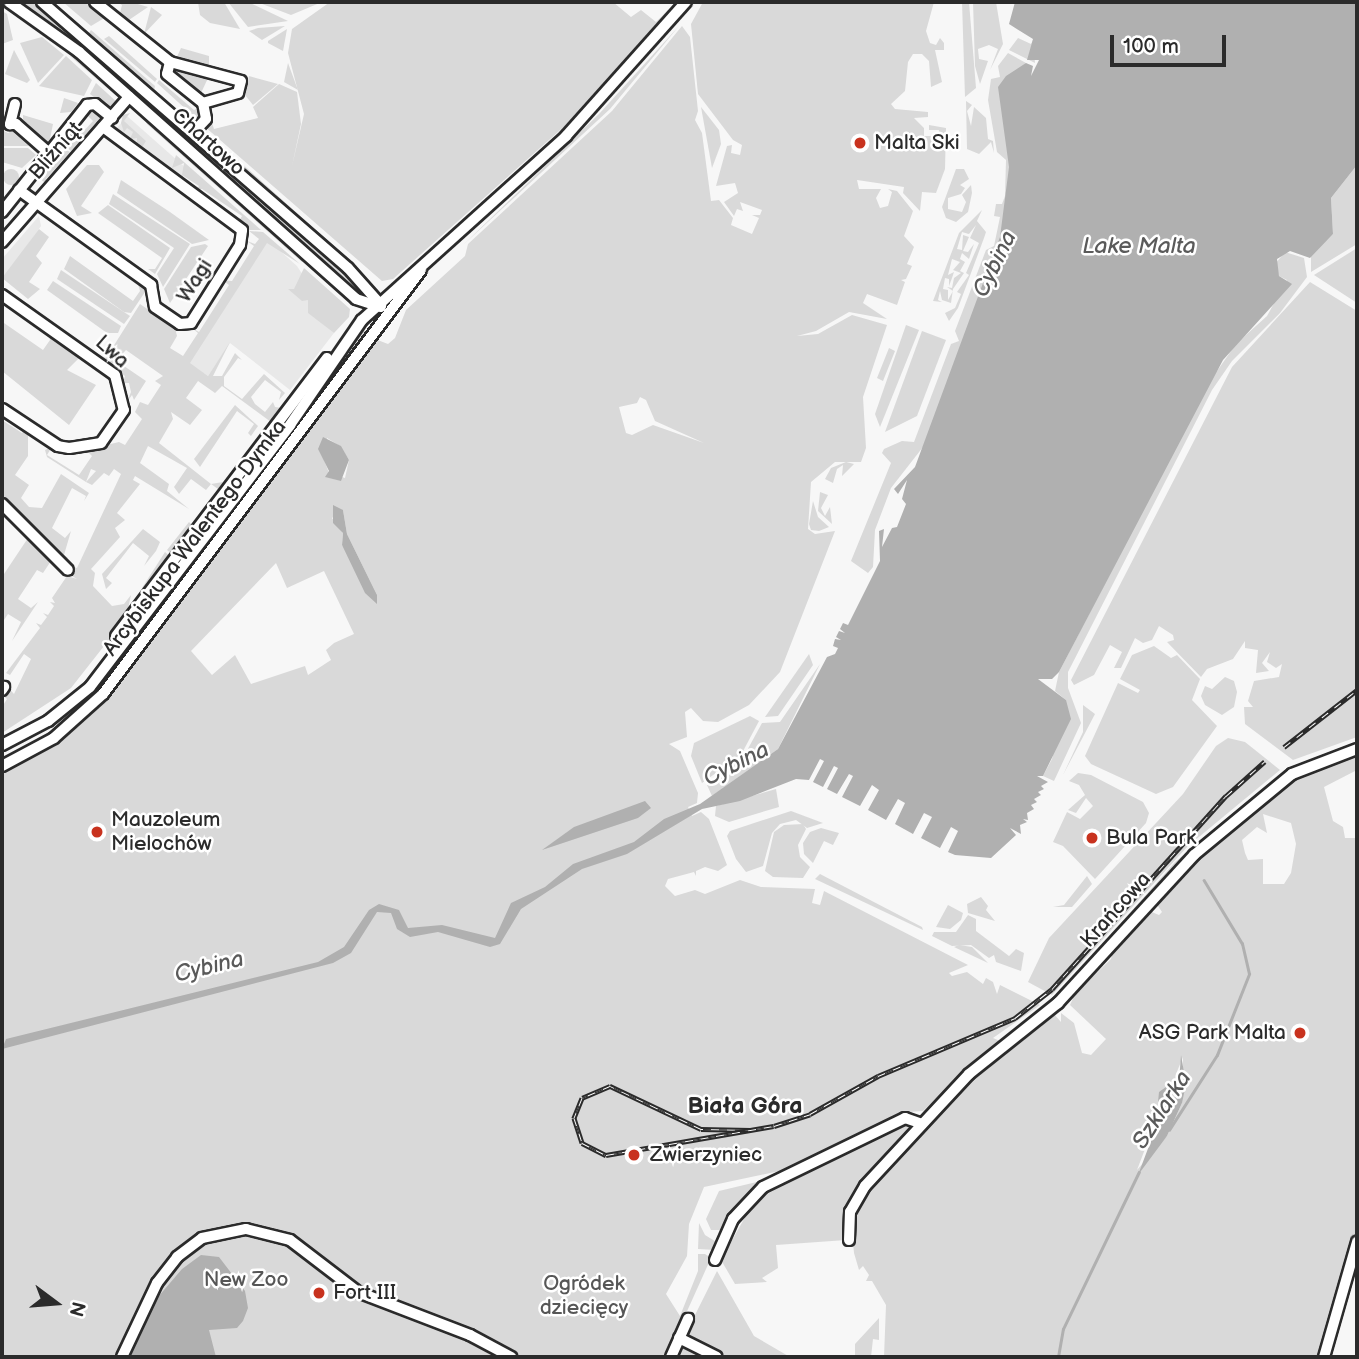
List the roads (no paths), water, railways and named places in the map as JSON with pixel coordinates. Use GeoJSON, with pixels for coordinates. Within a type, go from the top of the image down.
{"type":"FeatureCollection","features":[{"type":"Feature","properties":{"kind":"street","name":"Chartowo"},"geometry":{"type":"LineString","coordinates":[[9,2],[51,30],[356,299],[378,305],[396,306]]}},
{"type":"Feature","properties":{"kind":"street","name":"Chartowo"},"geometry":{"type":"LineString","coordinates":[[42,2],[368,286],[378,305]]}},
{"type":"Feature","properties":{"kind":"street"},"geometry":{"type":"LineString","coordinates":[[96,2],[170,62],[241,80],[238,93],[203,103]]}},
{"type":"Feature","properties":{"kind":"street"},"geometry":{"type":"LineString","coordinates":[[424,266],[582,120],[686,2]]}},
{"type":"Feature","properties":{"kind":"street"},"geometry":{"type":"LineString","coordinates":[[170,62],[167,75],[203,103],[206,119],[194,132]]}},
{"type":"Feature","properties":{"kind":"street","name":"Bliźniąt"},"geometry":{"type":"LineString","coordinates":[[2,242],[129,97]]}},
{"type":"Feature","properties":{"kind":"street"},"geometry":{"type":"LineString","coordinates":[[15,104],[10,124],[16,124],[49,153]]}},
{"type":"Feature","properties":{"kind":"street","name":"Bliźniąt"},"geometry":{"type":"LineString","coordinates":[[2,212],[87,105],[95,104],[112,118]]}},
{"type":"Feature","properties":{"kind":"street","name":"Wagi"},"geometry":{"type":"LineString","coordinates":[[36,204],[151,285],[155,307],[180,324],[191,323],[240,245],[242,230],[103,127]]}},
{"type":"Feature","properties":{"kind":"street"},"geometry":{"type":"LineString","coordinates":[[19,190],[36,204]]}},
{"type":"Feature","properties":{"kind":"street","name":"Arcybiskupa Walentego Dymka"},"geometry":{"type":"LineString","coordinates":[[2,745],[48,722],[76,700],[131,635],[296,417],[362,320],[401,282],[424,266]]}},
{"type":"Feature","properties":{"kind":"street","name":"Arcybiskupa Walentego Dymka"},"geometry":{"type":"LineString","coordinates":[[2,766],[54,738],[103,694],[424,266]]}},
{"type":"Feature","properties":{"kind":"street"},"geometry":{"type":"LineString","coordinates":[[368,286],[382,289],[401,282]]}},
{"type":"Feature","properties":{"kind":"street","name":"Lwa"},"geometry":{"type":"LineString","coordinates":[[2,295],[115,375],[124,410],[101,443],[69,448],[58,446],[2,409]]}},
{"type":"Feature","properties":{"kind":"street"},"geometry":{"type":"LineString","coordinates":[[356,299],[362,320]]}},
{"type":"Feature","properties":{"kind":"street"},"geometry":{"type":"LineString","coordinates":[[378,305],[379,329]]}},
{"type":"Feature","properties":{"kind":"street"},"geometry":{"type":"LineString","coordinates":[[116,636],[304,387],[349,337]]}},
{"type":"Feature","properties":{"kind":"street"},"geometry":{"type":"LineString","coordinates":[[2,503],[68,570]]}},
{"type":"Feature","properties":{"kind":"street"},"geometry":{"type":"LineString","coordinates":[[128,622],[131,635]]}},
{"type":"Feature","properties":{"kind":"street","name":"Krańcowa"},"geometry":{"type":"LineString","coordinates":[[849,1240],[849,1218],[856,1198],[922,1124],[969,1074],[1051,1010],[1209,841],[1292,774],[1357,749]]}},
{"type":"Feature","properties":{"kind":"street"},"geometry":{"type":"LineString","coordinates":[[715,1260],[733,1219],[763,1187],[905,1118],[922,1124]]}},
{"type":"Feature","properties":{"kind":"street"},"geometry":{"type":"LineString","coordinates":[[122,1357],[156,1283],[177,1257],[202,1238],[246,1229],[290,1240],[358,1292],[470,1335],[510,1357]]}},
{"type":"Feature","properties":{"kind":"street"},"geometry":{"type":"LineString","coordinates":[[1324,1357],[1357,1242]]}},
{"type":"Feature","properties":{"kind":"street"},"geometry":{"type":"LineString","coordinates":[[671,1357],[688,1319]]}},
{"type":"Feature","properties":{"kind":"street"},"geometry":{"type":"LineString","coordinates":[[680,1338],[717,1357]]}},
{"type":"Feature","properties":{"kind":"water","name":"Lake Malta"},"geometry":{"type":"Polygon","coordinates":[[[1015,2],[1357,2],[1357,165],[1331,198],[1333,234],[1310,258],[1290,251],[1277,259],[1279,276],[1292,284],[1223,360],[1059,672],[1052,679],[1038,679],[1066,700],[1071,719],[1043,776],[1037,776],[1048,782],[1041,786],[1044,789],[1038,792],[1041,795],[1034,799],[1037,802],[1031,805],[1034,809],[1027,813],[1028,820],[1023,819],[1027,822],[1020,825],[1021,834],[1010,828],[1016,835],[991,858],[955,855],[948,852],[958,831],[951,827],[940,848],[921,838],[932,817],[924,813],[913,834],[895,824],[905,803],[898,799],[886,820],[868,810],[879,790],[872,785],[860,806],[842,797],[853,776],[849,774],[837,794],[827,789],[838,768],[834,766],[823,787],[813,782],[824,761],[820,759],[809,780],[796,779],[740,801],[702,809],[627,854],[582,869],[521,909],[500,944],[490,947],[438,932],[410,937],[397,929],[391,913],[377,912],[351,953],[333,963],[2,1049],[6,1039],[318,962],[344,947],[369,910],[379,904],[399,910],[408,928],[442,925],[495,938],[511,903],[545,887],[573,864],[634,842],[664,819],[700,804],[778,749],[827,657],[835,654],[838,648],[833,646],[835,639],[841,640],[836,637],[839,631],[845,633],[840,629],[843,623],[848,625],[880,561],[879,531],[884,529],[882,547],[892,528],[897,527],[906,504],[902,499],[907,480],[898,494],[894,489],[915,467],[1000,237],[1009,167],[998,87],[1006,76],[1026,63],[1033,66],[1031,76],[1039,60],[1027,60],[1033,39],[1009,24],[1015,2]]]}},
{"type":"Feature","properties":{"kind":"water"},"geometry":{"type":"Polygon","coordinates":[[[323,437],[341,446],[349,460],[341,481],[325,477],[329,471],[318,449],[323,437]]]}},
{"type":"Feature","properties":{"kind":"water"},"geometry":{"type":"Polygon","coordinates":[[[333,505],[343,510],[347,534],[377,595],[377,604],[365,593],[342,545],[343,533],[333,523],[333,505]]]}},
{"type":"Feature","properties":{"kind":"water"},"geometry":{"type":"Polygon","coordinates":[[[645,801],[651,808],[638,818],[542,850],[574,827],[645,801]]]}},
{"type":"Feature","properties":{"kind":"water"},"geometry":{"type":"Polygon","coordinates":[[[1181,1055],[1186,1084],[1182,1103],[1167,1136],[1138,1175],[1155,1130],[1154,1117],[1167,1116],[1171,1111],[1158,1102],[1159,1092],[1166,1087],[1172,1099],[1178,1095],[1181,1055]]]}},
{"type":"Feature","properties":{"kind":"water"},"geometry":{"type":"Polygon","coordinates":[[[201,1255],[219,1257],[245,1291],[248,1308],[243,1321],[237,1328],[209,1330],[216,1357],[130,1357],[158,1297],[182,1269],[201,1255]]]}},
{"type":"Feature","properties":{"kind":"waterway","name":"Szklarka"},"geometry":{"type":"LineString","coordinates":[[1169,1130],[1217,1055],[1249,974],[1242,944],[1204,881]]}},
{"type":"Feature","properties":{"kind":"waterway","name":"Szklarka"},"geometry":{"type":"LineString","coordinates":[[1058,1357],[1063,1329],[1139,1172]]}},
{"type":"Feature","properties":{"kind":"railway"},"geometry":{"type":"LineString","coordinates":[[1284,747],[1357,690]]}},
{"type":"Feature","properties":{"kind":"railway"},"geometry":{"type":"LineString","coordinates":[[751,1130],[701,1129],[610,1086],[582,1098],[574,1118],[582,1143],[606,1155],[774,1126],[810,1114],[878,1076],[1015,1018],[1052,989],[1226,796],[1265,761]]}},
{"type":"Feature","properties":{"kind":"place","name":"Malta Ski"},"geometry":{"type":"Point","coordinates":[860,143]}},
{"type":"Feature","properties":{"kind":"place","name":"Mauzoleum Mielochów"},"geometry":{"type":"Point","coordinates":[97,832]}},
{"type":"Feature","properties":{"kind":"place","name":"Bula Park"},"geometry":{"type":"Point","coordinates":[1092,838]}},
{"type":"Feature","properties":{"kind":"place","name":"ASG Park Malta"},"geometry":{"type":"Point","coordinates":[1300,1033]}},
{"type":"Feature","properties":{"kind":"place","name":"Zwierzyniec"},"geometry":{"type":"Point","coordinates":[634,1155]}},
{"type":"Feature","properties":{"kind":"place","name":"Fort III"},"geometry":{"type":"Point","coordinates":[319,1293]}},
{"type":"Feature","properties":{"kind":"district","name":"Biała Góra"},"geometry":{"type":"Point","coordinates":[745,1106]}},
{"type":"Feature","properties":{"kind":"water label","name":"Cybina"},"geometry":{"type":"Point","coordinates":[995,264]}},
{"type":"Feature","properties":{"kind":"water label","name":"Cybina"},"geometry":{"type":"Point","coordinates":[736,764]}},
{"type":"Feature","properties":{"kind":"water label","name":"Cybina"},"geometry":{"type":"Point","coordinates":[209,967]}},
{"type":"Feature","properties":{"kind":"park label","name":"New Zoo"},"geometry":{"type":"Point","coordinates":[246,1280]}},
{"type":"Feature","properties":{"kind":"park label","name":"Ogródek dziecięcy"},"geometry":{"type":"Point","coordinates":[584,1296]}}]}
